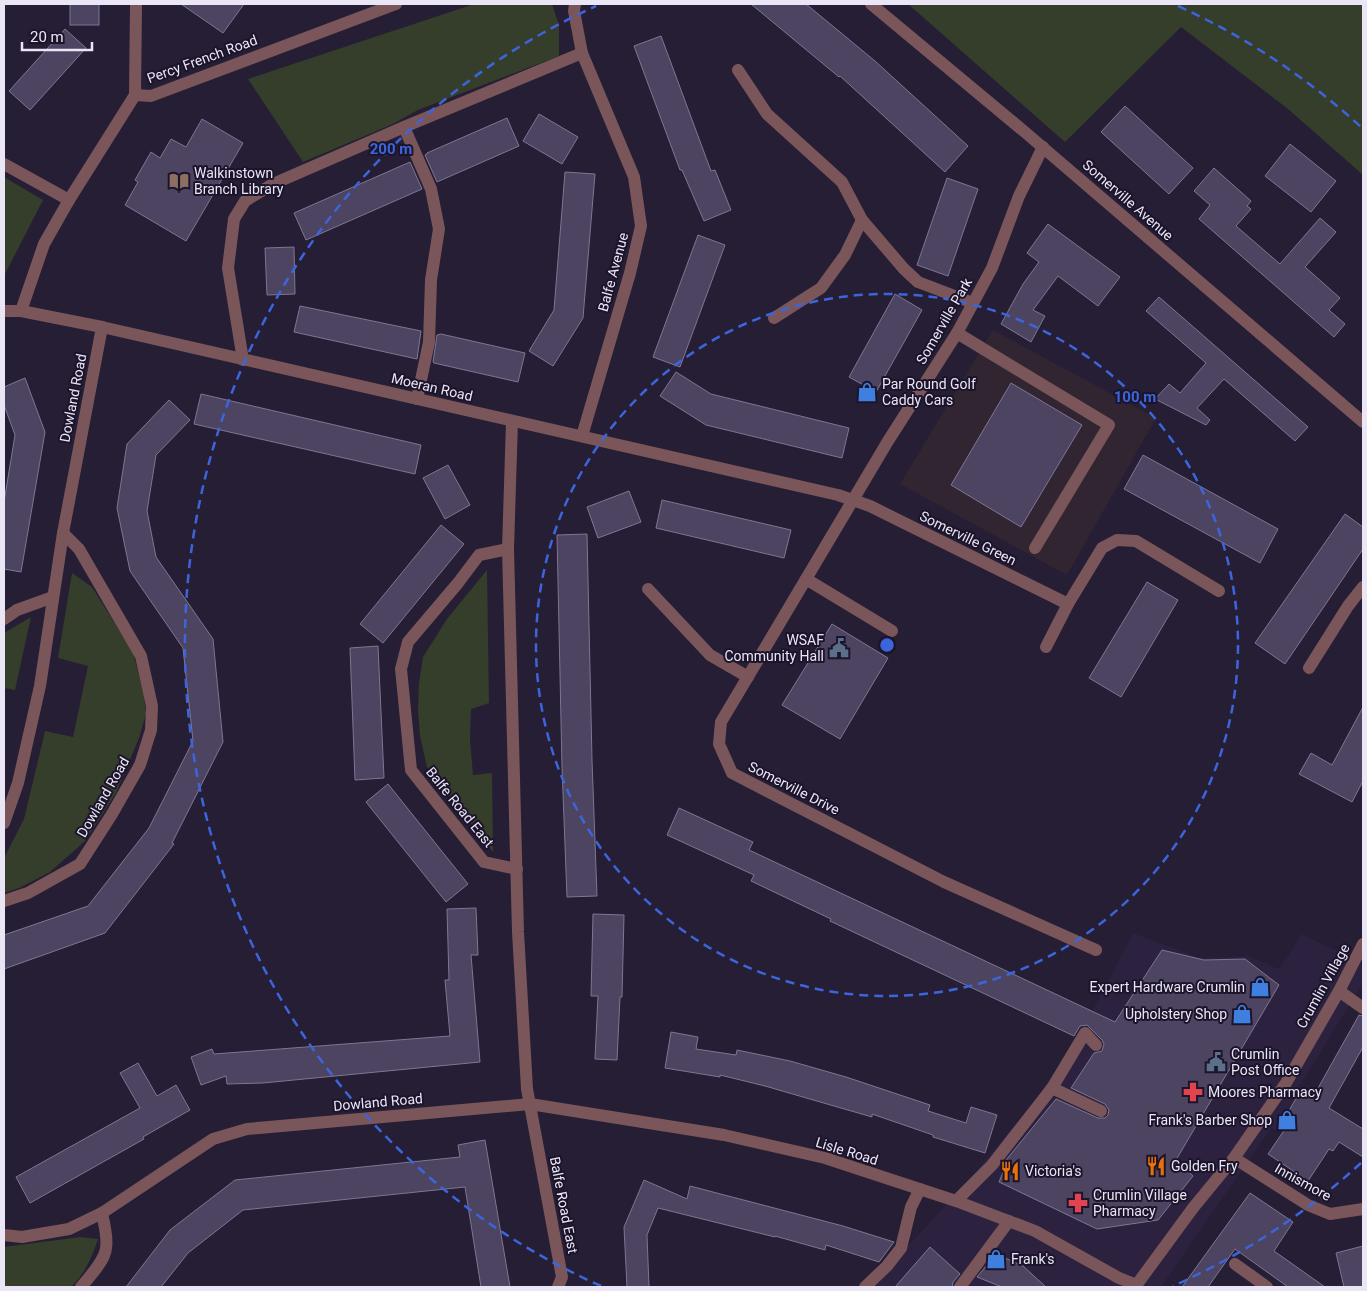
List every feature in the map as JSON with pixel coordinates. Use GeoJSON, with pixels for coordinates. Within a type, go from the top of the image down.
{"type":"FeatureCollection","features":[{"type":"Feature","properties":{"kind":"street"},"geometry":{"type":"LineString","coordinates":[[135,95],[136,4]]}},
{"type":"Feature","properties":{"kind":"street","name":"Balfe Avenue"},"geometry":{"type":"LineString","coordinates":[[575,4],[574,11],[582,53],[634,176],[641,226],[630,273],[582,436]]}},
{"type":"Feature","properties":{"kind":"street","name":"Somerville Avenue"},"geometry":{"type":"LineString","coordinates":[[871,4],[1043,147],[1363,422]]}},
{"type":"Feature","properties":{"kind":"street","name":"Percy French Road"},"geometry":{"type":"LineString","coordinates":[[22,311],[44,244],[69,200],[135,95],[151,96],[390,5]]}},
{"type":"Feature","properties":{"kind":"street"},"geometry":{"type":"LineString","coordinates":[[244,360],[228,268],[234,219],[245,202],[273,184],[582,53]]}},
{"type":"Feature","properties":{"kind":"street"},"geometry":{"type":"LineString","coordinates":[[738,70],[768,114],[842,182],[862,220],[904,269],[918,282],[973,303]]}},
{"type":"Feature","properties":{"kind":"street"},"geometry":{"type":"LineString","coordinates":[[404,127],[431,189],[439,229],[431,280],[429,342],[418,399]]}},
{"type":"Feature","properties":{"kind":"street","name":"Somerville Park"},"geometry":{"type":"LineString","coordinates":[[853,500],[957,333],[992,268],[1018,196],[1043,147]]}},
{"type":"Feature","properties":{"kind":"street"},"geometry":{"type":"LineString","coordinates":[[4,164],[69,200]]}},
{"type":"Feature","properties":{"kind":"street"},"geometry":{"type":"LineString","coordinates":[[774,318],[821,288],[844,256],[862,220]]}},
{"type":"Feature","properties":{"kind":"street","name":"Moeran Road"},"geometry":{"type":"LineString","coordinates":[[4,311],[22,311],[102,327],[582,436],[853,500]]}},
{"type":"Feature","properties":{"kind":"street","name":"Dowland Road"},"geometry":{"type":"LineString","coordinates":[[4,823],[18,783],[35,705],[63,533],[102,327]]}},
{"type":"Feature","properties":{"kind":"street"},"geometry":{"type":"LineString","coordinates":[[957,333],[1109,425],[1035,548]]}},
{"type":"Feature","properties":{"kind":"street","name":"Balfe Road East"},"geometry":{"type":"LineString","coordinates":[[512,421],[508,550],[518,932],[527,1089],[560,1282]]}},
{"type":"Feature","properties":{"kind":"street","name":"Somerville Drive"},"geometry":{"type":"LineString","coordinates":[[853,500],[721,722],[720,744],[732,773],[944,882],[1096,950]]}},
{"type":"Feature","properties":{"kind":"street","name":"Somerville Green"},"geometry":{"type":"LineString","coordinates":[[853,500],[870,506],[1068,604]]}},
{"type":"Feature","properties":{"kind":"street","name":"Dowland Road"},"geometry":{"type":"LineString","coordinates":[[4,901],[28,893],[80,864],[140,765],[152,730],[152,706],[141,656],[80,549],[63,533]]}},
{"type":"Feature","properties":{"kind":"street"},"geometry":{"type":"LineString","coordinates":[[1046,647],[1068,604],[1102,548],[1117,540],[1136,541],[1219,591]]}},
{"type":"Feature","properties":{"kind":"street","name":"Balfe Road East"},"geometry":{"type":"LineString","coordinates":[[508,550],[479,555],[408,642],[401,669],[411,770],[484,862],[517,869]]}},
{"type":"Feature","properties":{"kind":"street"},"geometry":{"type":"LineString","coordinates":[[806,579],[892,631]]}},
{"type":"Feature","properties":{"kind":"street"},"geometry":{"type":"LineString","coordinates":[[1309,668],[1348,606],[1363,587]]}},
{"type":"Feature","properties":{"kind":"street"},"geometry":{"type":"LineString","coordinates":[[648,589],[710,655],[748,677]]}},
{"type":"Feature","properties":{"kind":"street"},"geometry":{"type":"LineString","coordinates":[[4,619],[17,610],[53,597]]}},
{"type":"Feature","properties":{"kind":"street","name":"Crumlin Village"},"geometry":{"type":"LineString","coordinates":[[1136,1286],[1234,1158],[1286,1082],[1339,991],[1363,944]]}},
{"type":"Feature","properties":{"kind":"street"},"geometry":{"type":"LineString","coordinates":[[1339,991],[1363,1008]]}},
{"type":"Feature","properties":{"kind":"street"},"geometry":{"type":"LineString","coordinates":[[956,1201],[992,1165],[1052,1088],[1085,1033],[1096,1045]]}},
{"type":"Feature","properties":{"kind":"street"},"geometry":{"type":"LineString","coordinates":[[1052,1088],[1101,1111]]}},
{"type":"Feature","properties":{"kind":"street","name":"Dowland Road"},"geometry":{"type":"LineString","coordinates":[[4,1235],[22,1237],[69,1229],[102,1213],[212,1139],[247,1129],[530,1104]]}},
{"type":"Feature","properties":{"kind":"street","name":"Lisle Road"},"geometry":{"type":"LineString","coordinates":[[530,1104],[724,1136],[825,1158],[956,1201],[1035,1231],[1136,1286]]}},
{"type":"Feature","properties":{"kind":"street","name":"Innismore"},"geometry":{"type":"LineString","coordinates":[[1234,1158],[1308,1205],[1330,1214],[1363,1209]]}},
{"type":"Feature","properties":{"kind":"street"},"geometry":{"type":"LineString","coordinates":[[865,1287],[887,1266],[901,1248],[911,1208],[920,1189]]}},
{"type":"Feature","properties":{"kind":"street"},"geometry":{"type":"LineString","coordinates":[[81,1287],[96,1269],[106,1250],[106,1232],[102,1213]]}},
{"type":"Feature","properties":{"kind":"street"},"geometry":{"type":"LineString","coordinates":[[960,1287],[1009,1221]]}},
{"type":"Feature","properties":{"kind":"street"},"geometry":{"type":"LineString","coordinates":[[1235,1264],[1266,1287]]}},
{"type":"Feature","properties":{"kind":"shaded area"},"geometry":{"type":"Polygon","coordinates":[[[993,330],[1156,418],[1067,575],[900,484],[993,330]]]}},
{"type":"Feature","properties":{"kind":"shaded area"},"geometry":{"type":"Polygon","coordinates":[[[1133,933],[1200,958],[1248,956],[1279,969],[1302,934],[1341,953],[1363,967],[1363,983],[1299,1087],[1327,1111],[1309,1142],[1271,1128],[1161,1287],[875,1287],[883,1273],[967,1182],[1056,1075],[1086,1023],[1133,933]]]}},
{"type":"Feature","properties":{"kind":"green space"},"geometry":{"type":"Polygon","coordinates":[[[474,4],[552,4],[559,25],[559,56],[418,110],[393,124],[303,162],[248,79],[474,4]]]}},
{"type":"Feature","properties":{"kind":"green space"},"geometry":{"type":"Polygon","coordinates":[[[908,4],[1363,4],[1363,175],[1288,109],[1181,27],[1065,142],[908,4]]]}},
{"type":"Feature","properties":{"kind":"green space"},"geometry":{"type":"Polygon","coordinates":[[[4,177],[43,200],[4,276],[4,177]]]}},
{"type":"Feature","properties":{"kind":"green space"},"geometry":{"type":"Polygon","coordinates":[[[487,570],[489,703],[471,709],[470,739],[473,775],[492,773],[493,852],[427,767],[420,736],[418,710],[419,683],[423,657],[447,619],[487,570]]]}},
{"type":"Feature","properties":{"kind":"green space"},"geometry":{"type":"Polygon","coordinates":[[[72,573],[92,587],[133,652],[144,696],[146,714],[139,738],[116,793],[85,841],[50,872],[19,888],[4,893],[4,858],[24,819],[45,731],[73,737],[88,666],[58,658],[72,573]]]}},
{"type":"Feature","properties":{"kind":"green space"},"geometry":{"type":"Polygon","coordinates":[[[31,617],[15,690],[4,688],[4,633],[31,617]]]}},
{"type":"Feature","properties":{"kind":"green space"},"geometry":{"type":"Polygon","coordinates":[[[80,1237],[98,1239],[88,1265],[71,1287],[4,1287],[4,1247],[80,1237]]]}},
{"type":"Feature","properties":{"kind":"building"},"geometry":{"type":"Polygon","coordinates":[[[70,4],[99,4],[99,25],[70,25],[70,4]]]}},
{"type":"Feature","properties":{"kind":"building"},"geometry":{"type":"Polygon","coordinates":[[[181,4],[244,4],[223,33],[181,4]]]}},
{"type":"Feature","properties":{"kind":"building"},"geometry":{"type":"Polygon","coordinates":[[[751,4],[806,4],[875,61],[968,146],[945,172],[840,76],[751,4]]]}},
{"type":"Feature","properties":{"kind":"building"},"geometry":{"type":"Polygon","coordinates":[[[65,29],[86,48],[30,110],[9,91],[65,29]]]}},
{"type":"Feature","properties":{"kind":"building"},"geometry":{"type":"Polygon","coordinates":[[[661,36],[711,171],[715,170],[731,210],[704,221],[682,170],[680,170],[634,46],[661,36]]]}},
{"type":"Feature","properties":{"kind":"building"},"geometry":{"type":"Polygon","coordinates":[[[1125,106],[1193,168],[1169,194],[1101,132],[1125,106]]]}},
{"type":"Feature","properties":{"kind":"building"},"geometry":{"type":"Polygon","coordinates":[[[539,114],[578,137],[562,164],[523,141],[539,114]]]}},
{"type":"Feature","properties":{"kind":"building"},"geometry":{"type":"Polygon","coordinates":[[[507,118],[519,146],[437,182],[425,155],[427,153],[507,118]]]}},
{"type":"Feature","properties":{"kind":"building","name":"Walkinstown Branch Library"},"geometry":{"type":"Polygon","coordinates":[[[202,119],[243,143],[186,241],[125,205],[138,182],[135,180],[151,152],[160,158],[171,139],[186,147],[202,119]]]}},
{"type":"Feature","properties":{"kind":"building"},"geometry":{"type":"Polygon","coordinates":[[[1290,144],[1336,181],[1311,212],[1265,176],[1290,144]]]}},
{"type":"Feature","properties":{"kind":"building"},"geometry":{"type":"Polygon","coordinates":[[[410,162],[422,189],[306,240],[294,213],[410,162]]]}},
{"type":"Feature","properties":{"kind":"building"},"geometry":{"type":"Polygon","coordinates":[[[1214,168],[1251,201],[1247,206],[1251,209],[1236,226],[1280,264],[1320,218],[1336,232],[1305,267],[1340,298],[1329,310],[1345,324],[1334,337],[1199,219],[1210,205],[1194,191],[1214,168]]]}},
{"type":"Feature","properties":{"kind":"building"},"geometry":{"type":"Polygon","coordinates":[[[565,172],[595,174],[583,318],[553,366],[529,351],[554,310],[565,172]]]}},
{"type":"Feature","properties":{"kind":"building"},"geometry":{"type":"Polygon","coordinates":[[[947,178],[978,189],[948,276],[917,265],[947,178]]]}},
{"type":"Feature","properties":{"kind":"building"},"geometry":{"type":"Polygon","coordinates":[[[1048,224],[1120,277],[1098,306],[1058,276],[1033,310],[1045,316],[1031,342],[1001,324],[1023,284],[1039,262],[1027,253],[1048,224]]]}},
{"type":"Feature","properties":{"kind":"building"},"geometry":{"type":"Polygon","coordinates":[[[698,235],[725,245],[680,367],[653,357],[698,235]]]}},
{"type":"Feature","properties":{"kind":"building"},"geometry":{"type":"Polygon","coordinates":[[[294,247],[295,294],[267,295],[265,248],[294,247]]]}},
{"type":"Feature","properties":{"kind":"building"},"geometry":{"type":"Polygon","coordinates":[[[895,294],[922,310],[876,392],[849,377],[895,294]]]}},
{"type":"Feature","properties":{"kind":"building"},"geometry":{"type":"Polygon","coordinates":[[[1159,297],[1308,427],[1295,441],[1224,379],[1197,408],[1210,420],[1206,425],[1155,399],[1169,384],[1180,393],[1206,363],[1146,311],[1159,297]]]}},
{"type":"Feature","properties":{"kind":"building"},"geometry":{"type":"Polygon","coordinates":[[[300,306],[421,331],[417,359],[294,332],[300,306]]]}},
{"type":"Feature","properties":{"kind":"building"},"geometry":{"type":"Polygon","coordinates":[[[441,334],[525,353],[518,382],[434,363],[437,335],[441,334]]]}},
{"type":"Feature","properties":{"kind":"building"},"geometry":{"type":"Polygon","coordinates":[[[676,372],[711,394],[849,428],[842,458],[706,425],[660,396],[676,372]]]}},
{"type":"Feature","properties":{"kind":"building"},"geometry":{"type":"Polygon","coordinates":[[[25,378],[45,432],[21,572],[4,569],[4,502],[15,435],[4,405],[4,387],[25,378]]]}},
{"type":"Feature","properties":{"kind":"building"},"geometry":{"type":"Polygon","coordinates":[[[1011,383],[1082,425],[1021,527],[951,485],[1011,383]]]}},
{"type":"Feature","properties":{"kind":"building"},"geometry":{"type":"Polygon","coordinates":[[[201,394],[421,445],[415,474],[194,424],[201,394]]]}},
{"type":"Feature","properties":{"kind":"building"},"geometry":{"type":"Polygon","coordinates":[[[169,400],[190,420],[156,455],[147,511],[156,557],[213,639],[223,742],[172,843],[174,844],[105,933],[4,969],[4,935],[88,906],[149,828],[193,741],[183,648],[130,571],[117,508],[127,444],[169,400]]]}},
{"type":"Feature","properties":{"kind":"building"},"geometry":{"type":"Polygon","coordinates":[[[1143,455],[1278,529],[1260,563],[1124,489],[1143,455]]]}},
{"type":"Feature","properties":{"kind":"building"},"geometry":{"type":"Polygon","coordinates":[[[448,465],[470,505],[445,519],[423,478],[448,465]]]}},
{"type":"Feature","properties":{"kind":"building"},"geometry":{"type":"Polygon","coordinates":[[[629,491],[641,522],[598,538],[587,507],[629,491]]]}},
{"type":"Feature","properties":{"kind":"building"},"geometry":{"type":"Polygon","coordinates":[[[662,500],[791,530],[784,558],[656,528],[662,500]]]}},
{"type":"Feature","properties":{"kind":"building"},"geometry":{"type":"Polygon","coordinates":[[[1345,514],[1363,527],[1363,549],[1285,664],[1255,643],[1345,514]]]}},
{"type":"Feature","properties":{"kind":"building"},"geometry":{"type":"Polygon","coordinates":[[[441,525],[464,544],[383,643],[360,624],[441,525]]]}},
{"type":"Feature","properties":{"kind":"building"},"geometry":{"type":"Polygon","coordinates":[[[587,534],[597,896],[567,897],[557,535],[587,534]]]}},
{"type":"Feature","properties":{"kind":"building"},"geometry":{"type":"Polygon","coordinates":[[[1147,582],[1178,600],[1121,697],[1089,678],[1147,582]]]}},
{"type":"Feature","properties":{"kind":"building"},"geometry":{"type":"Polygon","coordinates":[[[832,624],[888,658],[840,739],[782,705],[832,624]]]}},
{"type":"Feature","properties":{"kind":"building"},"geometry":{"type":"Polygon","coordinates":[[[378,646],[384,778],[355,780],[350,648],[378,646]]]}},
{"type":"Feature","properties":{"kind":"building"},"geometry":{"type":"Polygon","coordinates":[[[1363,707],[1363,781],[1352,802],[1299,774],[1311,753],[1332,765],[1363,707]]]}},
{"type":"Feature","properties":{"kind":"building"},"geometry":{"type":"Polygon","coordinates":[[[388,784],[468,884],[446,902],[366,802],[388,784]]]}},
{"type":"Feature","properties":{"kind":"building"},"geometry":{"type":"Polygon","coordinates":[[[679,808],[753,842],[749,850],[1115,1022],[1162,950],[1204,960],[1245,959],[1279,985],[1176,1160],[1193,1176],[1158,1220],[1097,1229],[999,1182],[1008,1160],[1006,1160],[1056,1099],[1098,1118],[1105,1118],[1108,1115],[1109,1110],[1105,1104],[1071,1088],[1094,1053],[1102,1051],[1104,1044],[1102,1040],[1087,1025],[1080,1026],[1074,1036],[830,921],[831,919],[751,881],[754,875],[667,835],[679,808]]]}},
{"type":"Feature","properties":{"kind":"building"},"geometry":{"type":"Polygon","coordinates":[[[476,908],[478,955],[471,955],[480,1062],[263,1083],[227,1084],[226,1076],[201,1085],[191,1057],[212,1049],[214,1054],[450,1036],[445,980],[449,980],[447,909],[476,908]]]}},
{"type":"Feature","properties":{"kind":"building"},"geometry":{"type":"Polygon","coordinates":[[[593,914],[624,915],[622,997],[620,997],[617,1060],[595,1059],[598,996],[591,996],[593,914]]]}},
{"type":"Feature","properties":{"kind":"building"},"geometry":{"type":"Polygon","coordinates":[[[1359,1015],[1363,1016],[1363,1047],[1329,1108],[1363,1129],[1363,1157],[1339,1142],[1333,1151],[1329,1149],[1308,1181],[1268,1154],[1285,1129],[1280,1126],[1301,1090],[1313,1097],[1359,1015]]]}},
{"type":"Feature","properties":{"kind":"building"},"geometry":{"type":"Polygon","coordinates":[[[671,1032],[698,1037],[696,1049],[736,1055],[737,1050],[790,1061],[846,1077],[930,1105],[928,1111],[966,1123],[971,1107],[997,1115],[985,1153],[933,1137],[933,1135],[872,1114],[872,1117],[720,1075],[720,1077],[665,1068],[671,1032]]]}},
{"type":"Feature","properties":{"kind":"building"},"geometry":{"type":"Polygon","coordinates":[[[138,1063],[157,1096],[176,1085],[190,1110],[143,1137],[144,1139],[30,1203],[16,1177],[140,1108],[120,1073],[138,1063]]]}},
{"type":"Feature","properties":{"kind":"building"},"geometry":{"type":"Polygon","coordinates":[[[485,1140],[510,1287],[481,1287],[465,1187],[243,1210],[188,1253],[161,1287],[126,1287],[170,1230],[235,1180],[460,1157],[458,1145],[485,1140]]]}},
{"type":"Feature","properties":{"kind":"building"},"geometry":{"type":"Polygon","coordinates":[[[644,1180],[687,1199],[690,1186],[843,1226],[894,1242],[879,1262],[826,1245],[825,1250],[658,1208],[647,1235],[649,1287],[627,1287],[624,1227],[644,1180]]]}},
{"type":"Feature","properties":{"kind":"building"},"geometry":{"type":"Polygon","coordinates":[[[1250,1193],[1293,1222],[1274,1251],[1325,1287],[1288,1287],[1235,1249],[1208,1287],[1182,1287],[1250,1193]]]}},
{"type":"Feature","properties":{"kind":"building"},"geometry":{"type":"Polygon","coordinates":[[[1363,1246],[1363,1287],[1344,1287],[1336,1253],[1363,1246]]]}},
{"type":"Feature","properties":{"kind":"building"},"geometry":{"type":"Polygon","coordinates":[[[930,1247],[960,1274],[953,1282],[952,1287],[895,1287],[930,1247]]]}},
{"type":"Feature","properties":{"kind":"building"},"geometry":{"type":"Polygon","coordinates":[[[996,1254],[1023,1266],[1046,1287],[1002,1287],[977,1277],[996,1254]]]}},
{"type":"Feature","properties":{"kind":"place","name":"Walkinstown Branch Library"},"geometry":{"type":"Point","coordinates":[179,181]}},
{"type":"Feature","properties":{"kind":"place","name":"Par Round Golf Caddy Cars"},"geometry":{"type":"Point","coordinates":[867,392]}},
{"type":"Feature","properties":{"kind":"place","name":"WSAF Community Hall"},"geometry":{"type":"Point","coordinates":[839,648]}},
{"type":"Feature","properties":{"kind":"place","name":"Expert Hardware Crumlin"},"geometry":{"type":"Point","coordinates":[1260,987]}},
{"type":"Feature","properties":{"kind":"place","name":"Upholstery Shop"},"geometry":{"type":"Point","coordinates":[1242,1014]}},
{"type":"Feature","properties":{"kind":"place","name":"Crumlin Post Office"},"geometry":{"type":"Point","coordinates":[1216,1062]}},
{"type":"Feature","properties":{"kind":"place","name":"Moores Pharmacy"},"geometry":{"type":"Point","coordinates":[1193,1092]}},
{"type":"Feature","properties":{"kind":"place","name":"Frank's Barber Shop"},"geometry":{"type":"Point","coordinates":[1287,1120]}},
{"type":"Feature","properties":{"kind":"place","name":"Golden Fry"},"geometry":{"type":"Point","coordinates":[1156,1166]}},
{"type":"Feature","properties":{"kind":"place","name":"Victoria's"},"geometry":{"type":"Point","coordinates":[1010,1171]}},
{"type":"Feature","properties":{"kind":"place","name":"Crumlin Village Pharmacy"},"geometry":{"type":"Point","coordinates":[1078,1203]}},
{"type":"Feature","properties":{"kind":"place","name":"Frank's"},"geometry":{"type":"Point","coordinates":[996,1259]}}]}
